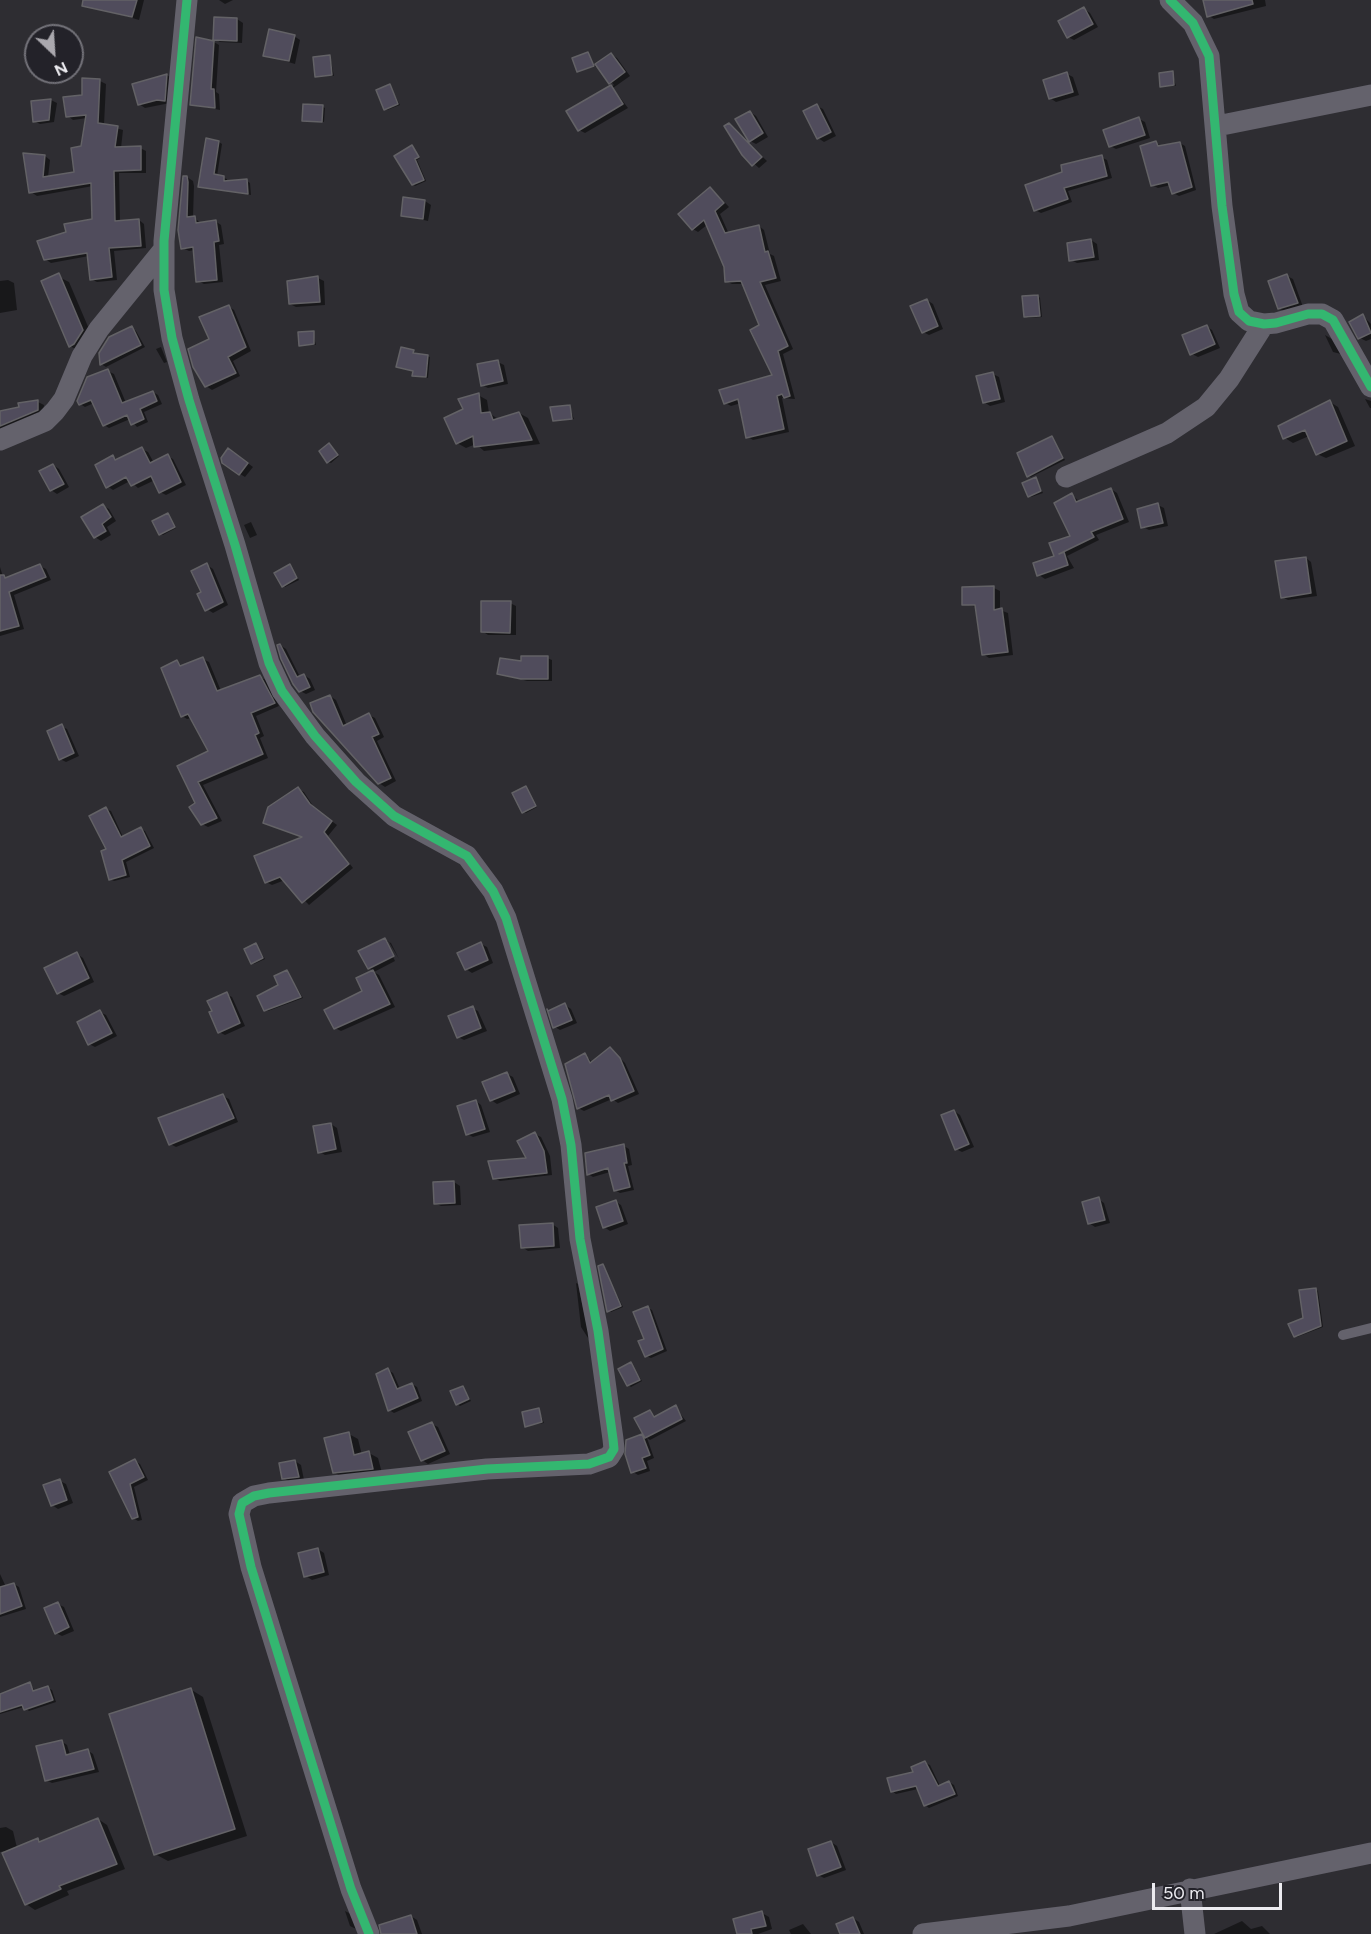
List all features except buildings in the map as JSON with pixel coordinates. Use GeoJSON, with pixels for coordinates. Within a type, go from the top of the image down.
{"type":"FeatureCollection","features":[{"type":"Feature","properties":{"kind":"street"},"geometry":{"type":"LineString","coordinates":[[187,0],[164,249],[164,290],[180,369],[269,663],[282,691],[315,736],[356,782],[394,816],[467,856],[494,891],[506,918],[564,1110],[571,1145],[580,1239],[598,1331],[614,1449],[609,1457],[589,1464],[487,1469],[269,1493],[254,1496],[242,1503],[239,1514],[251,1567],[340,1857],[369,1934]]}},
{"type":"Feature","properties":{"kind":"street"},"geometry":{"type":"LineString","coordinates":[[1170,0],[1193,23],[1203,39],[1209,56],[1217,126],[1222,206],[1234,294],[1239,312],[1249,321],[1264,324],[1308,314],[1322,314],[1333,320],[1371,387]]}},
{"type":"Feature","properties":{"kind":"street"},"geometry":{"type":"LineString","coordinates":[[1217,126],[1371,95]]}},
{"type":"Feature","properties":{"kind":"street"},"geometry":{"type":"LineString","coordinates":[[0,440],[45,421],[56,411],[64,399],[82,356],[99,328],[164,249]]}},
{"type":"Feature","properties":{"kind":"street"},"geometry":{"type":"LineString","coordinates":[[1066,477],[1167,433],[1206,407],[1229,379],[1264,324]]}},
{"type":"Feature","properties":{"kind":"street"},"geometry":{"type":"LineString","coordinates":[[923,1934],[1069,1916],[1371,1852]]}},
{"type":"Feature","properties":{"kind":"street"},"geometry":{"type":"LineString","coordinates":[[1190,1889],[1195,1934]]}},
{"type":"Feature","properties":{"kind":"lane"},"geometry":{"type":"LineString","coordinates":[[1343,1335],[1371,1328]]}},
{"type":"Feature","properties":{"kind":"cycle path"},"geometry":{"type":"LineString","coordinates":[[187,0],[164,241],[164,290],[172,338],[189,400],[235,545],[269,663],[282,691],[315,736],[356,782],[394,816],[467,856],[493,891],[506,918],[562,1099],[571,1145],[580,1239],[598,1331],[614,1449],[609,1457],[589,1464],[487,1469],[269,1493],[254,1496],[242,1503],[239,1514],[251,1567],[351,1889],[369,1934]]}},
{"type":"Feature","properties":{"kind":"cycle path"},"geometry":{"type":"LineString","coordinates":[[1170,0],[1193,23],[1209,56],[1222,206],[1234,294],[1239,312],[1249,321],[1264,324],[1308,314],[1322,314],[1333,320],[1371,387]]}}]}
